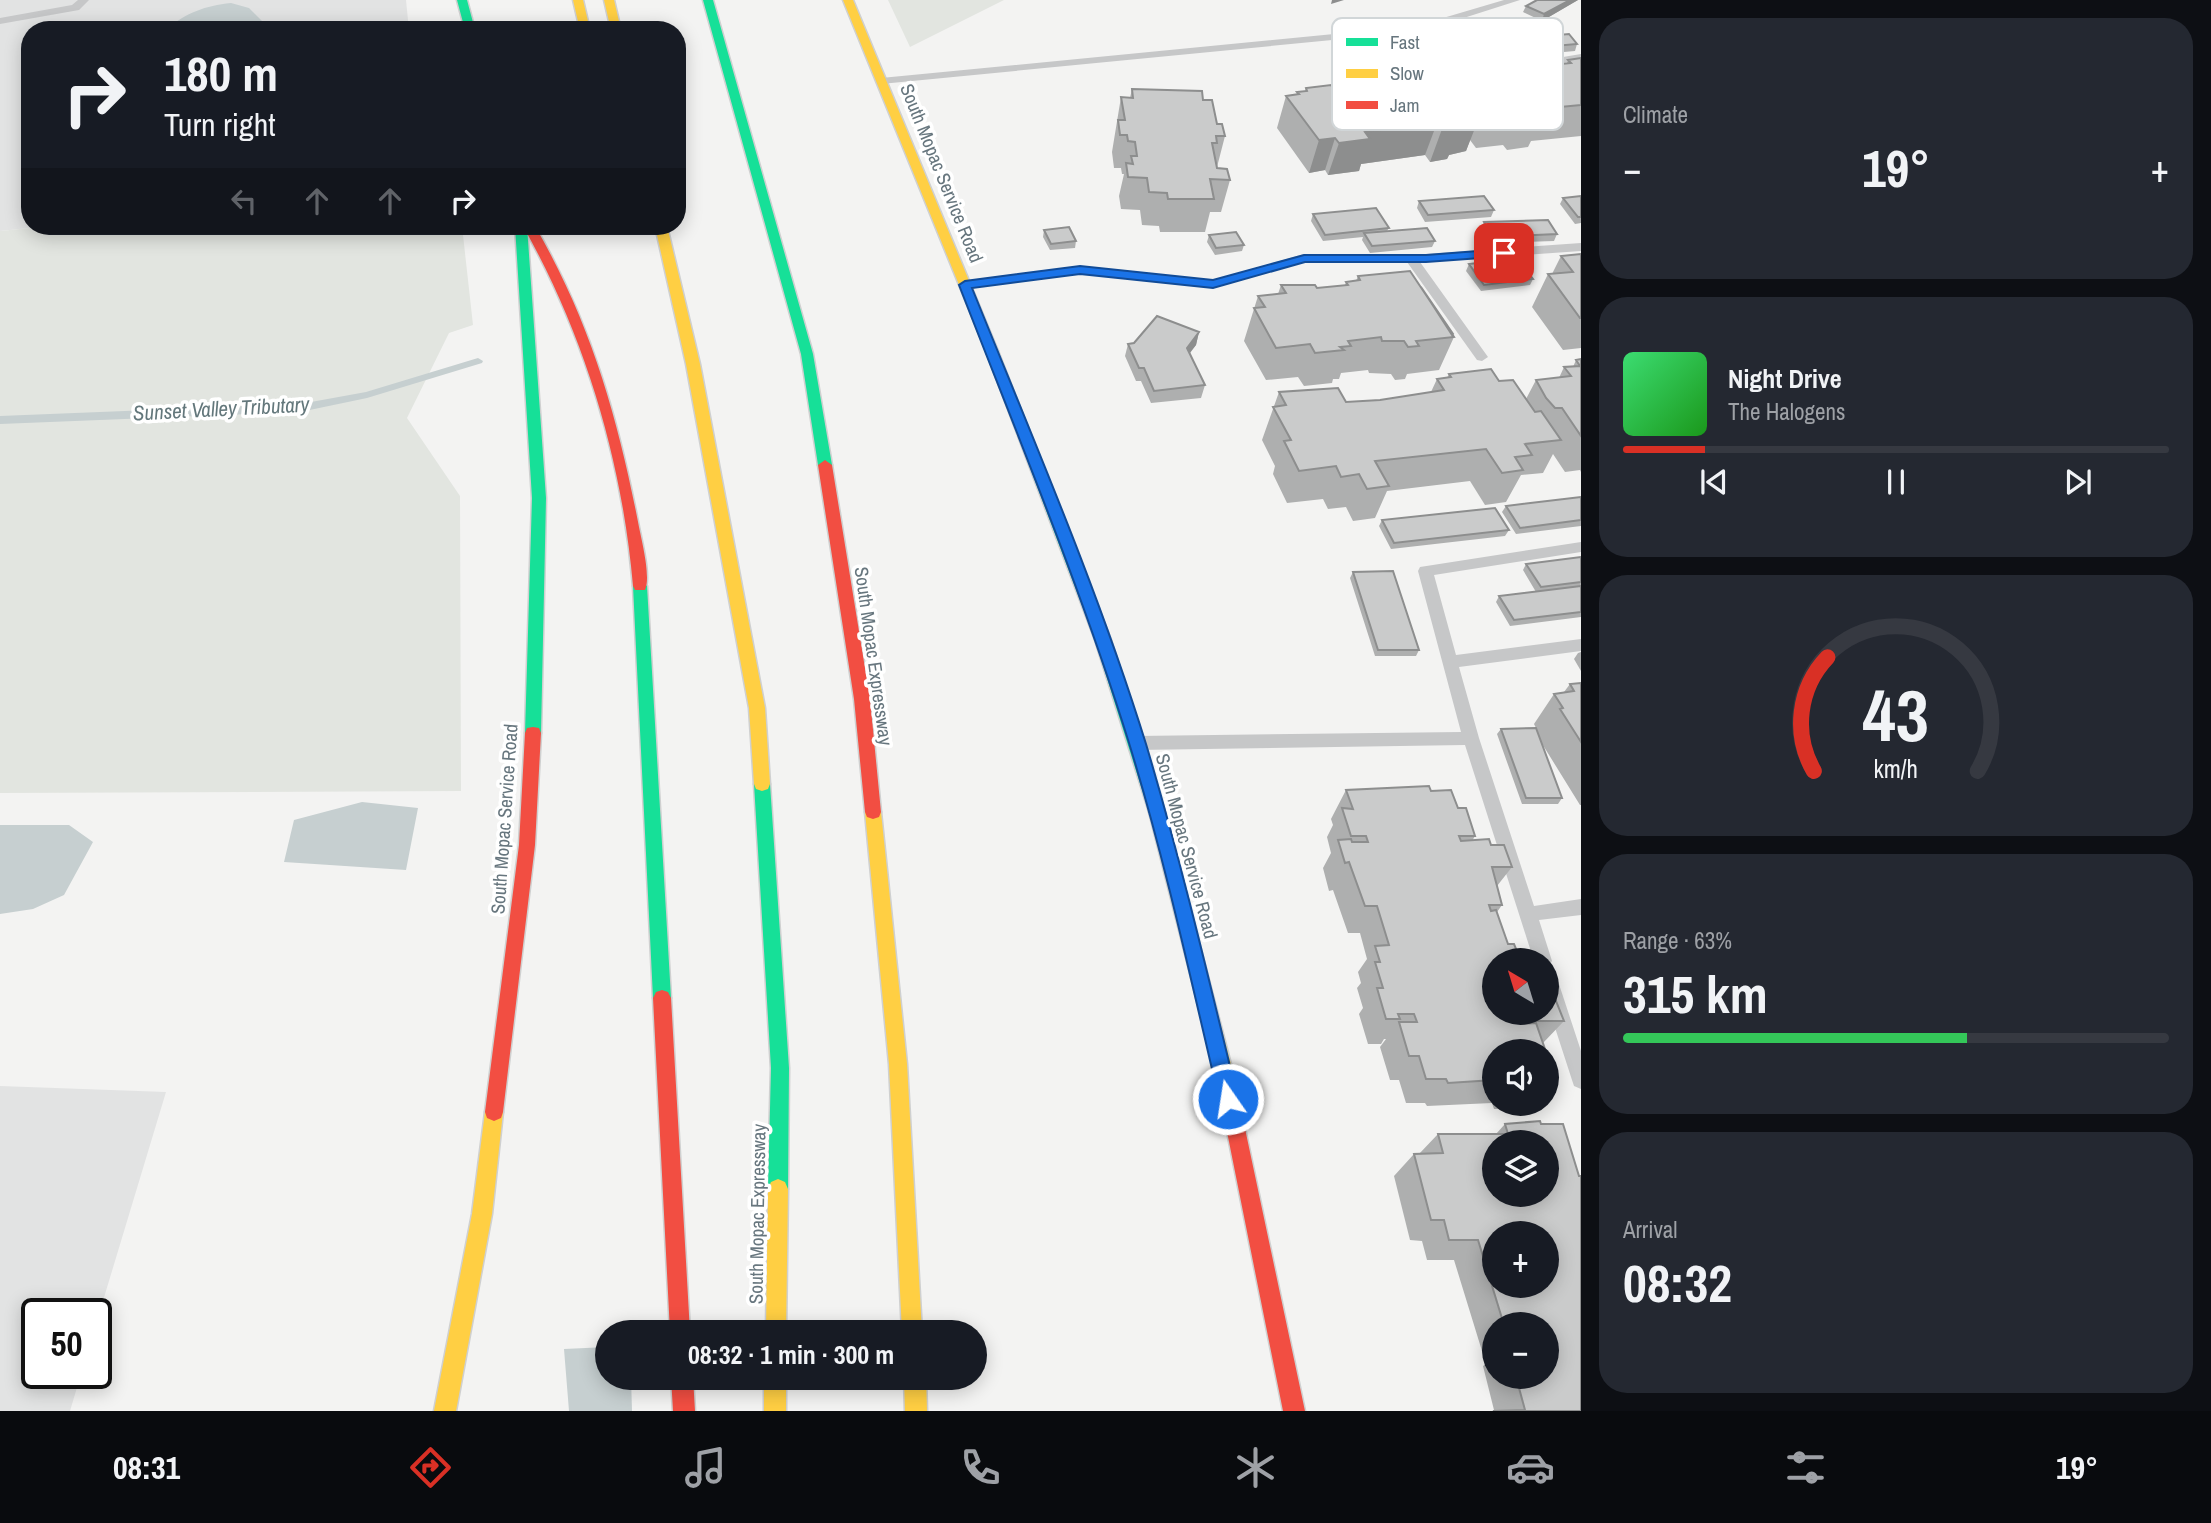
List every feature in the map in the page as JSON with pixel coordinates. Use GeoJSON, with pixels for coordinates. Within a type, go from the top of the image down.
{"type":"FeatureCollection","features":[{"type":"Feature","properties":{"kind":"main road"},"geometry":{"type":"LineString","coordinates":[[462,0],[468,21]]}},
{"type":"Feature","properties":{"kind":"main road"},"geometry":{"type":"LineString","coordinates":[[578,0],[583,21]]}},
{"type":"Feature","properties":{"kind":"main road"},"geometry":{"type":"LineString","coordinates":[[609,0],[614,21]]}},
{"type":"Feature","properties":{"kind":"main road","name":"South Mopac Service Road"},"geometry":{"type":"LineString","coordinates":[[848,0],[965,285],[1074,562],[1137,743],[1193,948],[1243,1159],[1294,1411]]}},
{"type":"Feature","properties":{"kind":"main road","name":"South Mopac Expressway"},"geometry":{"type":"LineString","coordinates":[[709,1],[807,354],[862,699],[898,1064],[911,1320]]}},
{"type":"Feature","properties":{"kind":"main road","name":"South Mopac Service Road"},"geometry":{"type":"LineString","coordinates":[[445,1411],[482,1214],[527,845],[536,663],[539,498],[522,235]]}},
{"type":"Feature","properties":{"kind":"main road"},"geometry":{"type":"LineString","coordinates":[[535,235],[554,263],[599,374],[624,471],[639,572],[679,1320]]}},
{"type":"Feature","properties":{"kind":"main road","name":"South Mopac Expressway"},"geometry":{"type":"LineString","coordinates":[[663,235],[693,364],[757,708],[780,1068],[776,1320]]}},
{"type":"Feature","properties":{"kind":"main road"},"geometry":{"type":"LineString","coordinates":[[683,1390],[684,1411]]}},
{"type":"Feature","properties":{"kind":"main road"},"geometry":{"type":"LineString","coordinates":[[775,1390],[775,1411]]}},
{"type":"Feature","properties":{"kind":"main road"},"geometry":{"type":"LineString","coordinates":[[915,1390],[916,1411]]}},
{"type":"Feature","properties":{"kind":"lane"},"geometry":{"type":"LineString","coordinates":[[0,21],[75,8],[83,0]]}},
{"type":"Feature","properties":{"kind":"lane"},"geometry":{"type":"LineString","coordinates":[[1454,18],[1515,0]]}},
{"type":"Feature","properties":{"kind":"lane"},"geometry":{"type":"LineString","coordinates":[[881,81],[1332,37]]}},
{"type":"Feature","properties":{"kind":"lane"},"geometry":{"type":"LineString","coordinates":[[1563,60],[1581,57]]}},
{"type":"Feature","properties":{"kind":"lane"},"geometry":{"type":"LineString","coordinates":[[965,285],[1080,270],[1213,284],[1304,258],[1411,258],[1581,247]]}},
{"type":"Feature","properties":{"kind":"lane"},"geometry":{"type":"LineString","coordinates":[[1411,258],[1482,357]]}},
{"type":"Feature","properties":{"kind":"lane"},"geometry":{"type":"LineString","coordinates":[[1539,948],[1471,738],[1424,571],[1581,547]]}},
{"type":"Feature","properties":{"kind":"lane"},"geometry":{"type":"LineString","coordinates":[[1450,662],[1581,645]]}},
{"type":"Feature","properties":{"kind":"lane"},"geometry":{"type":"LineString","coordinates":[[1137,743],[1471,738]]}},
{"type":"Feature","properties":{"kind":"lane"},"geometry":{"type":"LineString","coordinates":[[1528,914],[1581,907]]}},
{"type":"Feature","properties":{"kind":"lane"},"geometry":{"type":"LineString","coordinates":[[1559,1012],[1581,1080]]}},
{"type":"Feature","properties":{"kind":"shaded area"},"geometry":{"type":"Polygon","coordinates":[[[0,0],[406,0],[408,21],[21,21],[21,229],[0,231],[0,0]]]}},
{"type":"Feature","properties":{"kind":"shaded area"},"geometry":{"type":"Polygon","coordinates":[[[888,0],[1004,0],[910,47],[888,0]]]}},
{"type":"Feature","properties":{"kind":"shaded area"},"geometry":{"type":"Polygon","coordinates":[[[231,3],[249,8],[262,21],[178,21],[213,6],[231,3]]]}},
{"type":"Feature","properties":{"kind":"shaded area"},"geometry":{"type":"Polygon","coordinates":[[[21,229],[21,235],[463,235],[473,325],[449,333],[407,418],[460,496],[461,791],[0,793],[0,231],[21,229]]]}},
{"type":"Feature","properties":{"kind":"shaded area"},"geometry":{"type":"Polygon","coordinates":[[[362,802],[418,808],[406,870],[284,862],[294,820],[362,802]]]}},
{"type":"Feature","properties":{"kind":"shaded area"},"geometry":{"type":"Polygon","coordinates":[[[0,825],[69,825],[93,842],[64,895],[33,909],[0,914],[0,825]]]}},
{"type":"Feature","properties":{"kind":"shaded area"},"geometry":{"type":"Polygon","coordinates":[[[0,1086],[166,1092],[104,1298],[21,1298],[21,1389],[77,1389],[70,1411],[0,1411],[0,1086]]]}},
{"type":"Feature","properties":{"kind":"shaded area"},"geometry":{"type":"Polygon","coordinates":[[[595,1348],[595,1390],[631,1390],[632,1411],[569,1411],[564,1349],[595,1348]]]}},
{"type":"Feature","properties":{"kind":"building"},"geometry":{"type":"Polygon","coordinates":[[[1537,0],[1570,0],[1544,14],[1526,6],[1537,0]]]}},
{"type":"Feature","properties":{"kind":"building"},"geometry":{"type":"Polygon","coordinates":[[[1569,34],[1577,44],[1563,45],[1563,35],[1569,34]]]}},
{"type":"Feature","properties":{"kind":"building"},"geometry":{"type":"Polygon","coordinates":[[[1581,58],[1581,105],[1563,107],[1563,64],[1571,63],[1568,60],[1581,58]]]}},
{"type":"Feature","properties":{"kind":"building"},"geometry":{"type":"Polygon","coordinates":[[[1331,85],[1332,130],[1381,130],[1365,132],[1370,139],[1339,143],[1335,138],[1319,140],[1286,96],[1307,91],[1306,88],[1331,85]]]}},
{"type":"Feature","properties":{"kind":"building"},"geometry":{"type":"Polygon","coordinates":[[[1132,89],[1202,91],[1203,100],[1212,100],[1217,124],[1222,124],[1225,136],[1216,136],[1217,143],[1212,143],[1217,168],[1227,169],[1230,180],[1210,179],[1214,199],[1168,199],[1167,193],[1149,192],[1147,178],[1128,177],[1126,163],[1133,164],[1131,156],[1137,156],[1135,142],[1128,141],[1127,135],[1120,135],[1118,120],[1125,120],[1121,97],[1133,98],[1132,89]]]}},
{"type":"Feature","properties":{"kind":"building"},"geometry":{"type":"Polygon","coordinates":[[[1484,196],[1494,210],[1428,215],[1419,201],[1484,196]]]}},
{"type":"Feature","properties":{"kind":"building"},"geometry":{"type":"Polygon","coordinates":[[[1581,196],[1581,217],[1578,217],[1563,198],[1581,196]]]}},
{"type":"Feature","properties":{"kind":"building"},"geometry":{"type":"Polygon","coordinates":[[[1376,208],[1389,228],[1325,235],[1313,214],[1376,208]]]}},
{"type":"Feature","properties":{"kind":"building"},"geometry":{"type":"Polygon","coordinates":[[[1548,220],[1557,234],[1492,237],[1484,222],[1548,220]]]}},
{"type":"Feature","properties":{"kind":"building"},"geometry":{"type":"Polygon","coordinates":[[[1069,227],[1076,241],[1051,244],[1044,230],[1069,227]]]}},
{"type":"Feature","properties":{"kind":"building"},"geometry":{"type":"Polygon","coordinates":[[[1427,228],[1435,241],[1372,246],[1364,233],[1427,228]]]}},
{"type":"Feature","properties":{"kind":"building"},"geometry":{"type":"Polygon","coordinates":[[[1236,232],[1244,245],[1216,248],[1209,235],[1236,232]]]}},
{"type":"Feature","properties":{"kind":"building"},"geometry":{"type":"Polygon","coordinates":[[[1581,254],[1580,318],[1548,274],[1573,272],[1561,256],[1581,254]]]}},
{"type":"Feature","properties":{"kind":"building"},"geometry":{"type":"Polygon","coordinates":[[[1517,258],[1533,279],[1484,285],[1469,264],[1517,258]]]}},
{"type":"Feature","properties":{"kind":"building"},"geometry":{"type":"Polygon","coordinates":[[[1410,271],[1454,337],[1416,341],[1419,346],[1408,347],[1404,341],[1382,341],[1381,337],[1348,341],[1351,346],[1340,347],[1344,350],[1315,353],[1310,344],[1276,348],[1254,308],[1265,307],[1258,296],[1286,293],[1281,285],[1315,285],[1317,288],[1348,285],[1346,282],[1360,280],[1358,276],[1410,271]]]}},
{"type":"Feature","properties":{"kind":"building"},"geometry":{"type":"Polygon","coordinates":[[[1421,287],[1453,334],[1452,335],[1421,287]]]}},
{"type":"Feature","properties":{"kind":"building"},"geometry":{"type":"Polygon","coordinates":[[[1157,316],[1199,332],[1187,348],[1205,385],[1154,391],[1144,368],[1139,368],[1128,344],[1134,343],[1157,316]]]}},
{"type":"Feature","properties":{"kind":"building"},"geometry":{"type":"Polygon","coordinates":[[[1581,359],[1581,436],[1562,408],[1555,408],[1546,398],[1536,380],[1571,376],[1564,367],[1580,366],[1576,360],[1581,359]]]}},
{"type":"Feature","properties":{"kind":"building"},"geometry":{"type":"Polygon","coordinates":[[[1491,369],[1499,381],[1513,380],[1535,412],[1541,411],[1561,440],[1525,444],[1532,455],[1515,457],[1523,470],[1502,473],[1486,449],[1375,461],[1389,486],[1367,489],[1359,474],[1341,477],[1336,466],[1299,471],[1284,441],[1291,440],[1273,407],[1286,405],[1279,392],[1338,388],[1346,402],[1380,400],[1444,390],[1437,379],[1451,377],[1449,374],[1491,369]]]}},
{"type":"Feature","properties":{"kind":"building"},"geometry":{"type":"Polygon","coordinates":[[[1581,497],[1581,520],[1520,528],[1506,506],[1581,497]]]}},
{"type":"Feature","properties":{"kind":"building"},"geometry":{"type":"Polygon","coordinates":[[[1495,508],[1509,530],[1394,543],[1382,520],[1495,508]]]}},
{"type":"Feature","properties":{"kind":"building"},"geometry":{"type":"Polygon","coordinates":[[[1581,557],[1581,582],[1541,587],[1526,564],[1581,557]]]}},
{"type":"Feature","properties":{"kind":"building"},"geometry":{"type":"Polygon","coordinates":[[[1393,571],[1419,650],[1378,650],[1353,572],[1393,571]]]}},
{"type":"Feature","properties":{"kind":"building"},"geometry":{"type":"Polygon","coordinates":[[[1581,586],[1581,612],[1514,620],[1499,596],[1581,586]]]}},
{"type":"Feature","properties":{"kind":"building"},"geometry":{"type":"Polygon","coordinates":[[[1581,683],[1581,742],[1560,709],[1563,708],[1554,694],[1574,691],[1570,684],[1581,683]]]}},
{"type":"Feature","properties":{"kind":"building"},"geometry":{"type":"Polygon","coordinates":[[[1536,728],[1562,798],[1526,798],[1501,729],[1536,728]]]}},
{"type":"Feature","properties":{"kind":"building"},"geometry":{"type":"Polygon","coordinates":[[[1429,786],[1431,791],[1451,790],[1458,808],[1466,808],[1475,836],[1459,836],[1461,841],[1489,839],[1491,845],[1504,845],[1512,867],[1492,867],[1502,905],[1489,905],[1491,911],[1496,910],[1508,944],[1514,944],[1516,948],[1482,948],[1482,1026],[1537,1026],[1542,1039],[1482,1039],[1482,1081],[1448,1083],[1446,1079],[1426,1079],[1419,1056],[1409,1056],[1399,1022],[1417,1022],[1414,1014],[1398,1014],[1400,1019],[1386,1019],[1377,988],[1383,988],[1375,962],[1380,962],[1375,946],[1389,945],[1377,906],[1365,906],[1349,862],[1345,863],[1338,840],[1368,842],[1366,836],[1351,836],[1342,808],[1353,809],[1346,790],[1429,786]]]}},
{"type":"Feature","properties":{"kind":"building"},"geometry":{"type":"Polygon","coordinates":[[[1559,1008],[1564,1021],[1559,1021],[1559,1008]]]}},
{"type":"Feature","properties":{"kind":"building"},"geometry":{"type":"Polygon","coordinates":[[[1540,1121],[1541,1124],[1563,1124],[1581,1176],[1581,1411],[1493,1411],[1525,1410],[1519,1389],[1559,1389],[1559,1312],[1500,1312],[1496,1298],[1559,1298],[1559,1221],[1482,1221],[1482,1253],[1478,1240],[1449,1240],[1444,1220],[1431,1220],[1414,1154],[1443,1153],[1438,1134],[1482,1134],[1482,1207],[1559,1207],[1559,1130],[1507,1130],[1505,1124],[1540,1121]]]}},
{"type":"Feature","properties":{"kind":"waterway","name":"Sunset Valley Tributary"},"geometry":{"type":"LineString","coordinates":[[0,420],[300,408],[367,395],[478,361]]}},
{"type":"Feature","properties":{"kind":"traffic: fast"},"geometry":{"type":"LineString","coordinates":[[462,0],[468,21]]}},
{"type":"Feature","properties":{"kind":"traffic: fast"},"geometry":{"type":"LineString","coordinates":[[708,0],[807,354],[825,465]]}},
{"type":"Feature","properties":{"kind":"traffic: fast"},"geometry":{"type":"LineString","coordinates":[[522,235],[539,498],[533,733]]}},
{"type":"Feature","properties":{"kind":"traffic: fast"},"geometry":{"type":"LineString","coordinates":[[992,351],[1103,640],[1157,812]]}},
{"type":"Feature","properties":{"kind":"traffic: fast"},"geometry":{"type":"LineString","coordinates":[[640,586],[662,998]]}},
{"type":"Feature","properties":{"kind":"traffic: fast"},"geometry":{"type":"LineString","coordinates":[[762,784],[780,1068],[778,1189]]}},
{"type":"Feature","properties":{"kind":"traffic: slow"},"geometry":{"type":"LineString","coordinates":[[578,0],[583,21]]}},
{"type":"Feature","properties":{"kind":"traffic: slow"},"geometry":{"type":"LineString","coordinates":[[609,0],[614,21]]}},
{"type":"Feature","properties":{"kind":"traffic: slow"},"geometry":{"type":"LineString","coordinates":[[848,0],[992,351]]}},
{"type":"Feature","properties":{"kind":"traffic: slow"},"geometry":{"type":"LineString","coordinates":[[663,235],[693,364],[757,708],[762,784]]}},
{"type":"Feature","properties":{"kind":"traffic: slow"},"geometry":{"type":"LineString","coordinates":[[873,812],[898,1064],[911,1320]]}},
{"type":"Feature","properties":{"kind":"traffic: slow"},"geometry":{"type":"LineString","coordinates":[[1157,812],[1224,1072]]}},
{"type":"Feature","properties":{"kind":"traffic: slow"},"geometry":{"type":"LineString","coordinates":[[445,1411],[482,1214],[494,1112]]}},
{"type":"Feature","properties":{"kind":"traffic: slow"},"geometry":{"type":"LineString","coordinates":[[776,1320],[778,1189]]}},
{"type":"Feature","properties":{"kind":"traffic: slow"},"geometry":{"type":"LineString","coordinates":[[775,1390],[775,1411]]}},
{"type":"Feature","properties":{"kind":"traffic: slow"},"geometry":{"type":"LineString","coordinates":[[915,1390],[916,1411]]}},
{"type":"Feature","properties":{"kind":"traffic: jam"},"geometry":{"type":"LineString","coordinates":[[534,235],[564,291],[602,394],[620,465],[640,586]]}},
{"type":"Feature","properties":{"kind":"traffic: jam"},"geometry":{"type":"LineString","coordinates":[[825,465],[862,699],[873,812]]}},
{"type":"Feature","properties":{"kind":"traffic: jam"},"geometry":{"type":"LineString","coordinates":[[494,1112],[527,845],[533,733]]}},
{"type":"Feature","properties":{"kind":"traffic: jam"},"geometry":{"type":"LineString","coordinates":[[662,998],[679,1320]]}},
{"type":"Feature","properties":{"kind":"traffic: jam"},"geometry":{"type":"LineString","coordinates":[[1224,1072],[1294,1411]]}},
{"type":"Feature","properties":{"kind":"traffic: jam"},"geometry":{"type":"LineString","coordinates":[[683,1390],[684,1411]]}},
{"type":"Feature","properties":{"kind":"route"},"geometry":{"type":"LineString","coordinates":[[1228,1099],[1193,948],[1137,743],[1074,562],[965,285],[1080,270],[1213,284],[1304,258],[1426,258],[1504,253]]}}]}
